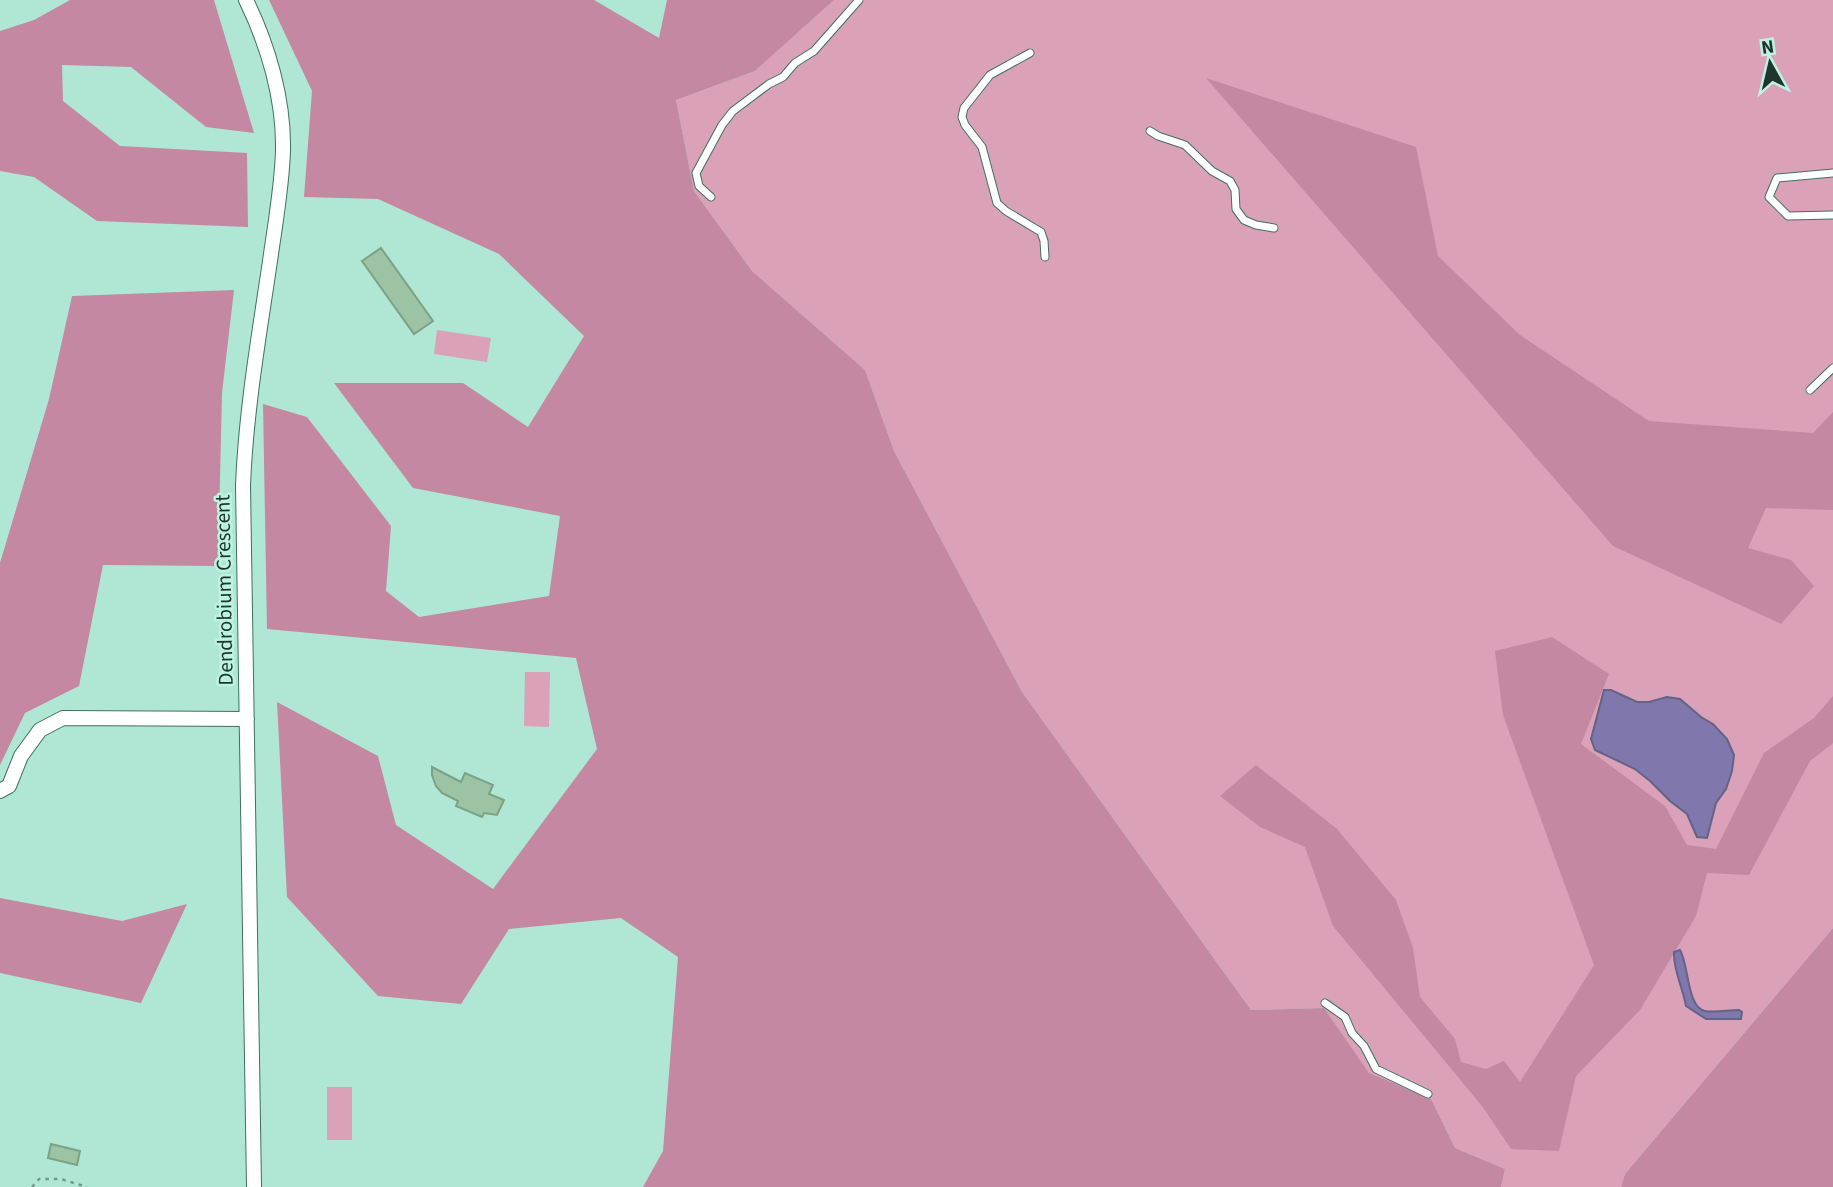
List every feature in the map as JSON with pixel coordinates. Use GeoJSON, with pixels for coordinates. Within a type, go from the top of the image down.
{"type":"FeatureCollection","features":[{"type":"Feature","properties":{"kind":"street","name":"Dendrobium Crescent"},"geometry":{"type":"LineString","coordinates":[[246,0],[258,25],[270,62],[279,104],[283,149],[276,219],[244,445],[254,1187]]}},
{"type":"Feature","properties":{"kind":"street"},"geometry":{"type":"LineString","coordinates":[[0,791],[9,786],[21,756],[40,730],[63,718],[247,719]]}},
{"type":"Feature","properties":{"kind":"lane"},"geometry":{"type":"LineString","coordinates":[[711,197],[698,186],[696,173],[728,117],[769,84],[783,78],[795,63],[814,51],[859,0]]}},
{"type":"Feature","properties":{"kind":"lane"},"geometry":{"type":"LineString","coordinates":[[1030,53],[990,75],[964,108],[962,117],[982,147],[998,203],[1006,211],[1041,232],[1045,257]]}},
{"type":"Feature","properties":{"kind":"lane"},"geometry":{"type":"LineString","coordinates":[[1150,131],[1161,138],[1185,145],[1212,171],[1230,181],[1235,190],[1236,209],[1244,220],[1274,228]]}},
{"type":"Feature","properties":{"kind":"lane"},"geometry":{"type":"LineString","coordinates":[[1833,173],[1777,178],[1769,197],[1788,216],[1833,215]]}},
{"type":"Feature","properties":{"kind":"lane"},"geometry":{"type":"LineString","coordinates":[[1810,390],[1833,368]]}},
{"type":"Feature","properties":{"kind":"lane"},"geometry":{"type":"LineString","coordinates":[[1325,1003],[1345,1017],[1352,1034],[1364,1046],[1376,1069],[1428,1094]]}},
{"type":"Feature","properties":{"kind":"path"},"geometry":{"type":"LineString","coordinates":[[32,1187],[39,1180],[61,1179],[87,1187]]}},
{"type":"Feature","properties":{"kind":"shaded area"},"geometry":{"type":"Polygon","coordinates":[[[70,0],[214,0],[254,133],[206,127],[131,67],[62,65],[63,101],[120,146],[247,153],[248,227],[97,221],[34,177],[0,171],[0,31],[34,20],[70,0]]]}},
{"type":"Feature","properties":{"kind":"shaded area"},"geometry":{"type":"Polygon","coordinates":[[[269,0],[594,0],[659,38],[667,0],[834,0],[755,71],[676,100],[694,191],[752,271],[865,370],[894,451],[1022,692],[1251,1010],[1324,1008],[1369,1073],[1431,1099],[1455,1148],[1505,1169],[1501,1187],[643,1187],[663,1151],[678,957],[621,918],[509,929],[461,1004],[378,996],[287,897],[277,702],[378,756],[396,825],[493,889],[597,749],[576,658],[267,629],[263,404],[307,417],[391,526],[386,591],[419,617],[549,596],[560,516],[413,488],[334,383],[463,383],[528,427],[584,336],[499,254],[378,199],[304,197],[312,91],[269,0]]]}},
{"type":"Feature","properties":{"kind":"shaded area"},"geometry":{"type":"Polygon","coordinates":[[[834,0],[1833,0],[1833,928],[1625,1174],[1621,1187],[1501,1187],[1505,1169],[1455,1148],[1431,1099],[1369,1074],[1324,1008],[1251,1010],[1022,692],[894,451],[865,370],[752,271],[694,191],[676,100],[755,71],[834,0]]]}},
{"type":"Feature","properties":{"kind":"shaded area"},"geometry":{"type":"Polygon","coordinates":[[[1206,78],[1416,147],[1438,256],[1520,335],[1649,421],[1813,433],[1833,412],[1833,510],[1766,508],[1748,548],[1791,560],[1814,586],[1781,624],[1613,546],[1206,78]]]}},
{"type":"Feature","properties":{"kind":"shaded area"},"geometry":{"type":"Polygon","coordinates":[[[234,290],[222,393],[218,566],[103,565],[79,686],[25,713],[0,765],[0,563],[49,399],[72,296],[234,290]]]}},
{"type":"Feature","properties":{"kind":"shaded area"},"geometry":{"type":"Polygon","coordinates":[[[437,330],[491,338],[487,362],[434,354],[437,330]]]}},
{"type":"Feature","properties":{"kind":"shaded area"},"geometry":{"type":"Polygon","coordinates":[[[1552,637],[1609,674],[1581,744],[1665,806],[1687,845],[1716,849],[1764,753],[1814,718],[1833,696],[1833,743],[1810,761],[1749,875],[1707,873],[1696,916],[1640,1010],[1576,1076],[1559,1151],[1511,1149],[1482,1106],[1333,926],[1305,847],[1260,827],[1220,796],[1256,765],[1337,829],[1396,900],[1413,948],[1420,997],[1455,1039],[1461,1062],[1486,1069],[1504,1061],[1520,1082],[1594,965],[1503,715],[1495,651],[1552,637]]]}},
{"type":"Feature","properties":{"kind":"shaded area"},"geometry":{"type":"Polygon","coordinates":[[[525,672],[550,672],[549,727],[524,726],[525,672]]]}},
{"type":"Feature","properties":{"kind":"shaded area"},"geometry":{"type":"Polygon","coordinates":[[[1604,690],[1611,690],[1637,702],[1667,697],[1680,699],[1713,724],[1727,739],[1734,755],[1732,771],[1726,789],[1716,803],[1707,838],[1697,837],[1687,814],[1635,769],[1595,750],[1591,739],[1604,690]]]}},
{"type":"Feature","properties":{"kind":"shaded area"},"geometry":{"type":"Polygon","coordinates":[[[0,898],[122,921],[187,904],[141,1003],[0,973],[0,898]]]}},
{"type":"Feature","properties":{"kind":"shaded area"},"geometry":{"type":"Polygon","coordinates":[[[1833,928],[1833,1187],[1621,1187],[1625,1174],[1833,928]]]}},
{"type":"Feature","properties":{"kind":"shaded area"},"geometry":{"type":"Polygon","coordinates":[[[1680,950],[1692,994],[1699,1008],[1709,1012],[1739,1010],[1742,1012],[1741,1019],[1706,1019],[1686,1006],[1674,959],[1674,952],[1680,950]]]}},
{"type":"Feature","properties":{"kind":"shaded area"},"geometry":{"type":"Polygon","coordinates":[[[327,1087],[352,1087],[352,1140],[327,1140],[327,1087]]]}},
{"type":"Feature","properties":{"kind":"building"},"geometry":{"type":"Polygon","coordinates":[[[381,248],[433,321],[414,334],[362,261],[381,248]]]}},
{"type":"Feature","properties":{"kind":"building"},"geometry":{"type":"Polygon","coordinates":[[[432,767],[461,782],[465,773],[493,785],[489,794],[504,800],[497,815],[484,813],[482,817],[456,806],[458,801],[442,793],[436,786],[432,767]]]}},
{"type":"Feature","properties":{"kind":"building"},"geometry":{"type":"Polygon","coordinates":[[[51,1144],[80,1151],[77,1165],[48,1158],[51,1144]]]}}]}
